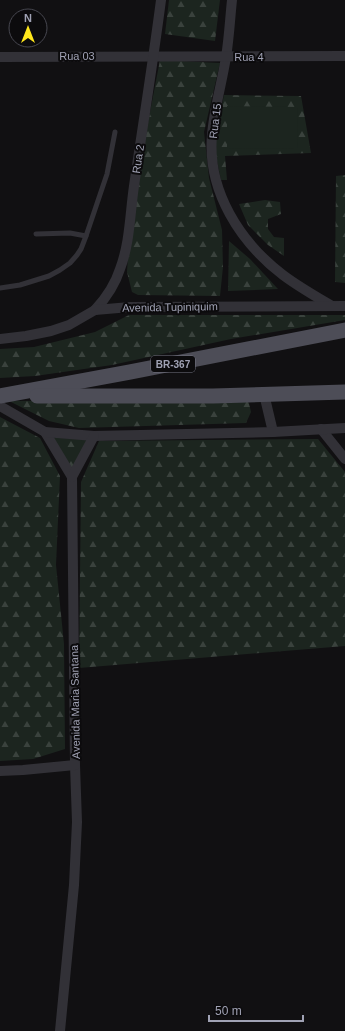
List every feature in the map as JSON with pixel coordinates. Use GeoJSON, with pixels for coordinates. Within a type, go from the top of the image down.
{"type":"FeatureCollection","features":[{"type":"Feature","properties":{"kind":"main road","name":"BR-367"},"geometry":{"type":"LineString","coordinates":[[0,396],[345,330]]}},
{"type":"Feature","properties":{"kind":"main road","name":"BR-367"},"geometry":{"type":"LineString","coordinates":[[0,396],[213,396],[345,392]]}},
{"type":"Feature","properties":{"kind":"street","name":"Rua 2"},"geometry":{"type":"LineString","coordinates":[[95,310],[108,295],[120,269],[127,243],[161,0]]}},
{"type":"Feature","properties":{"kind":"street","name":"Rua 15"},"geometry":{"type":"LineString","coordinates":[[232,0],[226,57],[212,136],[213,167],[217,187],[243,235],[261,256],[301,288],[332,306]]}},
{"type":"Feature","properties":{"kind":"street","name":"Rua 4"},"geometry":{"type":"LineString","coordinates":[[154,56],[345,56]]}},
{"type":"Feature","properties":{"kind":"street","name":"Rua 03"},"geometry":{"type":"LineString","coordinates":[[0,57],[154,56]]}},
{"type":"Feature","properties":{"kind":"street","name":"Avenida Tupiniquim"},"geometry":{"type":"LineString","coordinates":[[0,338],[26,336],[51,331],[69,324],[95,310],[130,307],[345,306]]}},
{"type":"Feature","properties":{"kind":"street"},"geometry":{"type":"LineString","coordinates":[[264,394],[273,432]]}},
{"type":"Feature","properties":{"kind":"street"},"geometry":{"type":"LineString","coordinates":[[0,406],[45,432],[94,436],[273,432],[345,428]]}},
{"type":"Feature","properties":{"kind":"street"},"geometry":{"type":"LineString","coordinates":[[321,429],[345,459]]}},
{"type":"Feature","properties":{"kind":"street"},"geometry":{"type":"LineString","coordinates":[[45,432],[72,477]]}},
{"type":"Feature","properties":{"kind":"street"},"geometry":{"type":"LineString","coordinates":[[72,477],[94,436]]}},
{"type":"Feature","properties":{"kind":"street","name":"Avenida Maria Santana"},"geometry":{"type":"LineString","coordinates":[[60,1031],[74,885],[77,822],[72,477]]}},
{"type":"Feature","properties":{"kind":"street"},"geometry":{"type":"LineString","coordinates":[[0,771],[75,765]]}},
{"type":"Feature","properties":{"kind":"lane"},"geometry":{"type":"LineString","coordinates":[[0,288],[49,276],[70,263],[77,255],[86,236],[107,174],[115,132]]}},
{"type":"Feature","properties":{"kind":"lane"},"geometry":{"type":"LineString","coordinates":[[36,234],[70,233],[86,236]]}},
{"type":"Feature","properties":{"kind":"green space"},"geometry":{"type":"Polygon","coordinates":[[[169,0],[220,0],[215,41],[165,34],[169,0]]]}},
{"type":"Feature","properties":{"kind":"green space"},"geometry":{"type":"Polygon","coordinates":[[[160,60],[220,63],[204,132],[209,178],[222,230],[223,267],[220,296],[138,295],[132,292],[127,272],[131,211],[160,60]]]}},
{"type":"Feature","properties":{"kind":"green space"},"geometry":{"type":"Polygon","coordinates":[[[224,95],[301,96],[311,153],[225,156],[227,180],[221,180],[216,156],[216,134],[224,95]]]}},
{"type":"Feature","properties":{"kind":"green space"},"geometry":{"type":"Polygon","coordinates":[[[227,106],[298,107],[297,149],[227,148],[227,106]]]}},
{"type":"Feature","properties":{"kind":"green space"},"geometry":{"type":"Polygon","coordinates":[[[345,175],[345,283],[335,282],[336,176],[345,175]]]}},
{"type":"Feature","properties":{"kind":"green space"},"geometry":{"type":"Polygon","coordinates":[[[265,200],[280,202],[281,214],[268,219],[268,229],[274,237],[284,238],[284,256],[268,245],[248,225],[239,204],[265,200]]]}},
{"type":"Feature","properties":{"kind":"green space"},"geometry":{"type":"Polygon","coordinates":[[[229,241],[250,259],[278,289],[228,291],[229,241]]]}},
{"type":"Feature","properties":{"kind":"green space"},"geometry":{"type":"Polygon","coordinates":[[[129,315],[345,315],[345,320],[231,339],[112,365],[35,376],[0,378],[0,349],[34,347],[95,332],[129,315]]]}},
{"type":"Feature","properties":{"kind":"green space"},"geometry":{"type":"Polygon","coordinates":[[[248,399],[251,412],[246,423],[79,428],[49,421],[9,401],[248,399]]]}},
{"type":"Feature","properties":{"kind":"green space"},"geometry":{"type":"Polygon","coordinates":[[[0,417],[40,438],[60,476],[56,565],[64,644],[65,749],[33,759],[0,761],[0,417]]]}},
{"type":"Feature","properties":{"kind":"green space"},"geometry":{"type":"Polygon","coordinates":[[[45,432],[94,436],[72,477],[45,432]]]}},
{"type":"Feature","properties":{"kind":"green space"},"geometry":{"type":"Polygon","coordinates":[[[318,439],[345,472],[345,646],[79,668],[81,482],[99,441],[318,439]]]}}]}
